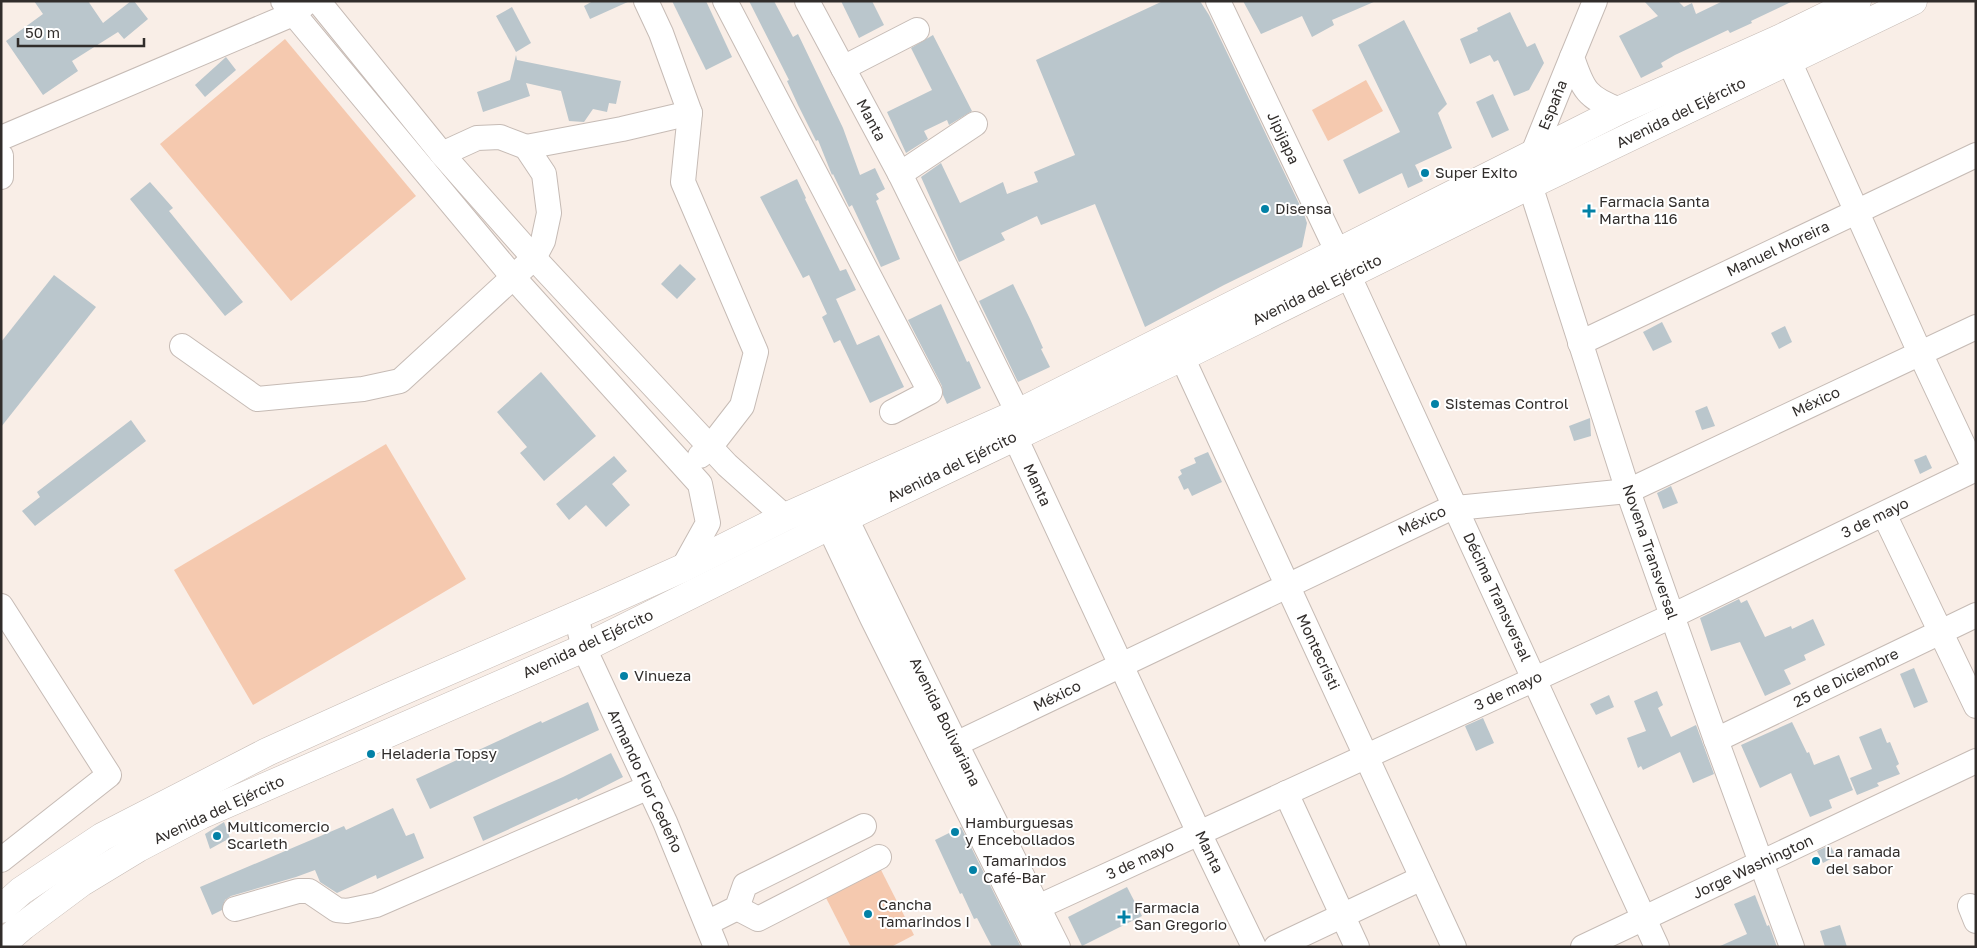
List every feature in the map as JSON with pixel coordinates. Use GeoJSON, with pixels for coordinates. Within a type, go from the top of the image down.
{"type":"FeatureCollection","features":[{"type":"Feature","properties":{"kind":"main road","name":"Avenida del Ejército"},"geometry":{"type":"LineString","coordinates":[[1,945],[22,926],[82,882],[138,848],[220,807],[584,648],[832,511],[1016,425],[1343,263],[1530,185],[1784,50],[1857,1]]}},
{"type":"Feature","properties":{"kind":"main road","name":"Avenida del Ejército"},"geometry":{"type":"LineString","coordinates":[[1016,425],[1182,356],[1533,153],[1620,110],[1913,1]]}},
{"type":"Feature","properties":{"kind":"main road","name":"Avenida del Ejército"},"geometry":{"type":"LineString","coordinates":[[1,909],[21,891],[102,837],[267,752],[683,568],[785,517],[832,511]]}},
{"type":"Feature","properties":{"kind":"street"},"geometry":{"type":"LineString","coordinates":[[318,1],[442,154],[534,258],[727,465],[785,517]]}},
{"type":"Feature","properties":{"kind":"street"},"geometry":{"type":"LineString","coordinates":[[646,1],[661,33],[690,113],[683,182],[756,352],[742,406],[711,446],[686,467]]}},
{"type":"Feature","properties":{"kind":"street"},"geometry":{"type":"LineString","coordinates":[[725,1],[930,392],[892,412]]}},
{"type":"Feature","properties":{"kind":"street","name":"Manta"},"geometry":{"type":"LineString","coordinates":[[807,1],[900,174],[1016,425],[1120,665],[1254,947]]}},
{"type":"Feature","properties":{"kind":"street","name":"España"},"geometry":{"type":"LineString","coordinates":[[1533,153],[1595,1]]}},
{"type":"Feature","properties":{"kind":"street","name":"Jipijapa"},"geometry":{"type":"LineString","coordinates":[[1220,2],[1343,263]]}},
{"type":"Feature","properties":{"kind":"street"},"geometry":{"type":"LineString","coordinates":[[1,138],[295,6],[513,277],[700,484],[708,523],[683,568]]}},
{"type":"Feature","properties":{"kind":"street"},"geometry":{"type":"LineString","coordinates":[[843,68],[917,30]]}},
{"type":"Feature","properties":{"kind":"street"},"geometry":{"type":"LineString","coordinates":[[1784,50],[1920,353],[1975,469]]}},
{"type":"Feature","properties":{"kind":"street","name":"España"},"geometry":{"type":"LineString","coordinates":[[1572,57],[1580,80],[1587,92],[1599,102],[1620,110]]}},
{"type":"Feature","properties":{"kind":"street"},"geometry":{"type":"LineString","coordinates":[[442,154],[477,138],[500,137],[526,147],[622,129],[690,113]]}},
{"type":"Feature","properties":{"kind":"street"},"geometry":{"type":"LineString","coordinates":[[900,174],[975,124]]}},
{"type":"Feature","properties":{"kind":"street"},"geometry":{"type":"LineString","coordinates":[[182,346],[258,398],[363,388],[400,380],[534,258],[544,241],[549,213],[544,174],[526,147]]}},
{"type":"Feature","properties":{"kind":"street","name":"Novena Transversal"},"geometry":{"type":"LineString","coordinates":[[1533,153],[1530,185],[1628,491],[1792,947]]}},
{"type":"Feature","properties":{"kind":"street","name":"Manuel Moreira"},"geometry":{"type":"LineString","coordinates":[[1580,343],[1976,155]]}},
{"type":"Feature","properties":{"kind":"street"},"geometry":{"type":"LineString","coordinates":[[1,156],[1,177]]}},
{"type":"Feature","properties":{"kind":"street","name":"Décima Transversal"},"geometry":{"type":"LineString","coordinates":[[1343,263],[1657,947]]}},
{"type":"Feature","properties":{"kind":"street","name":"México"},"geometry":{"type":"LineString","coordinates":[[947,748],[1455,507],[1628,491],[1976,327]]}},
{"type":"Feature","properties":{"kind":"street","name":"Montecristi"},"geometry":{"type":"LineString","coordinates":[[1182,356],[1454,947]]}},
{"type":"Feature","properties":{"kind":"street","name":"3 de mayo"},"geometry":{"type":"LineString","coordinates":[[1038,907],[1672,616],[1975,469]]}},
{"type":"Feature","properties":{"kind":"street","name":"Avenida Bolivariana"},"geometry":{"type":"LineString","coordinates":[[832,511],[947,748],[1036,947]]}},
{"type":"Feature","properties":{"kind":"street"},"geometry":{"type":"LineString","coordinates":[[1884,514],[1976,706]]}},
{"type":"Feature","properties":{"kind":"street"},"geometry":{"type":"LineString","coordinates":[[1,606],[109,775],[1,860]]}},
{"type":"Feature","properties":{"kind":"street","name":"25 de Diciembre"},"geometry":{"type":"LineString","coordinates":[[1716,740],[1976,615]]}},
{"type":"Feature","properties":{"kind":"street","name":"Armando Flor Cedeño"},"geometry":{"type":"LineString","coordinates":[[576,616],[584,648],[649,787],[716,947]]}},
{"type":"Feature","properties":{"kind":"street","name":"Avenida Bolivariana"},"geometry":{"type":"LineString","coordinates":[[947,748],[1038,907],[1058,947]]}},
{"type":"Feature","properties":{"kind":"street","name":"Jorge Washington"},"geometry":{"type":"LineString","coordinates":[[1583,947],[1976,761]]}},
{"type":"Feature","properties":{"kind":"street"},"geometry":{"type":"LineString","coordinates":[[235,908],[298,891],[309,891],[337,910],[347,911],[376,905],[649,787]]}},
{"type":"Feature","properties":{"kind":"street"},"geometry":{"type":"LineString","coordinates":[[1286,793],[1357,947]]}},
{"type":"Feature","properties":{"kind":"street"},"geometry":{"type":"LineString","coordinates":[[707,923],[737,908],[745,885],[864,826]]}},
{"type":"Feature","properties":{"kind":"street"},"geometry":{"type":"LineString","coordinates":[[737,908],[758,919],[879,857]]}},
{"type":"Feature","properties":{"kind":"street"},"geometry":{"type":"LineString","coordinates":[[1276,947],[1422,878]]}},
{"type":"Feature","properties":{"kind":"shaded area"},"geometry":{"type":"Polygon","coordinates":[[[285,39],[416,196],[291,301],[160,144],[285,39]]]}},
{"type":"Feature","properties":{"kind":"shaded area"},"geometry":{"type":"Polygon","coordinates":[[[1366,80],[1383,111],[1328,141],[1312,110],[1366,80]]]}},
{"type":"Feature","properties":{"kind":"shaded area"},"geometry":{"type":"Polygon","coordinates":[[[386,444],[466,579],[253,705],[174,570],[386,444]]]}},
{"type":"Feature","properties":{"kind":"shaded area","name":"Cancha Tamarindos I"},"geometry":{"type":"Polygon","coordinates":[[[878,864],[914,935],[891,947],[851,947],[823,892],[878,864]]]}},
{"type":"Feature","properties":{"kind":"building"},"geometry":{"type":"Polygon","coordinates":[[[34,1],[88,1],[103,23],[131,1],[134,1],[148,19],[124,39],[118,32],[72,61],[78,71],[43,95],[6,41],[43,14],[34,1]]]}},
{"type":"Feature","properties":{"kind":"building"},"geometry":{"type":"Polygon","coordinates":[[[593,1],[630,1],[590,19],[584,6],[593,1]]]}},
{"type":"Feature","properties":{"kind":"building"},"geometry":{"type":"Polygon","coordinates":[[[672,1],[706,1],[732,57],[706,70],[672,1]]]}},
{"type":"Feature","properties":{"kind":"building"},"geometry":{"type":"Polygon","coordinates":[[[749,1],[774,1],[793,37],[798,34],[843,128],[860,175],[875,168],[885,189],[876,194],[879,199],[876,201],[900,259],[881,267],[852,205],[849,207],[832,175],[818,140],[816,141],[798,105],[787,81],[789,80],[749,1]]]}},
{"type":"Feature","properties":{"kind":"building"},"geometry":{"type":"Polygon","coordinates":[[[841,1],[872,1],[884,25],[859,38],[841,1]]]}},
{"type":"Feature","properties":{"kind":"building"},"geometry":{"type":"Polygon","coordinates":[[[1163,1],[1200,1],[1209,15],[1304,214],[1307,223],[1302,247],[1224,285],[1145,327],[1095,204],[1041,225],[1037,216],[1001,233],[1005,240],[959,262],[921,177],[941,163],[960,203],[1003,182],[1007,194],[1038,182],[1034,172],[1075,155],[1036,60],[1163,1]]]}},
{"type":"Feature","properties":{"kind":"building"},"geometry":{"type":"Polygon","coordinates":[[[1243,1],[1376,1],[1332,20],[1334,25],[1312,37],[1302,16],[1261,34],[1243,1]]]}},
{"type":"Feature","properties":{"kind":"building"},"geometry":{"type":"Polygon","coordinates":[[[1644,1],[1678,1],[1684,7],[1692,3],[1696,14],[1723,1],[1793,1],[1751,21],[1752,23],[1730,33],[1728,30],[1675,55],[1661,63],[1663,67],[1641,78],[1619,36],[1658,16],[1644,1]]]}},
{"type":"Feature","properties":{"kind":"building"},"geometry":{"type":"Polygon","coordinates":[[[512,7],[531,43],[516,52],[496,16],[512,7]]]}},
{"type":"Feature","properties":{"kind":"building"},"geometry":{"type":"Polygon","coordinates":[[[1510,12],[1527,47],[1535,43],[1544,63],[1529,90],[1514,96],[1498,60],[1494,62],[1490,55],[1470,64],[1460,39],[1478,31],[1477,28],[1510,12]]]}},
{"type":"Feature","properties":{"kind":"building"},"geometry":{"type":"Polygon","coordinates":[[[1404,20],[1447,104],[1438,113],[1452,148],[1415,165],[1423,181],[1408,188],[1402,173],[1359,194],[1343,160],[1400,132],[1358,45],[1404,20]]]}},
{"type":"Feature","properties":{"kind":"building"},"geometry":{"type":"Polygon","coordinates":[[[933,35],[972,111],[949,125],[947,120],[924,131],[928,139],[906,153],[887,112],[932,90],[911,48],[933,35]]]}},
{"type":"Feature","properties":{"kind":"building"},"geometry":{"type":"Polygon","coordinates":[[[516,55],[517,60],[621,81],[616,104],[609,103],[607,112],[593,109],[584,122],[569,121],[561,91],[526,83],[530,96],[483,112],[477,92],[510,80],[516,55]]]}},
{"type":"Feature","properties":{"kind":"building"},"geometry":{"type":"Polygon","coordinates":[[[226,57],[236,70],[205,97],[195,85],[226,57]]]}},
{"type":"Feature","properties":{"kind":"building"},"geometry":{"type":"Polygon","coordinates":[[[1493,94],[1509,130],[1492,138],[1476,102],[1493,94]]]}},
{"type":"Feature","properties":{"kind":"building"},"geometry":{"type":"Polygon","coordinates":[[[797,179],[840,271],[846,269],[856,290],[836,299],[857,345],[879,335],[904,387],[870,403],[840,340],[834,343],[822,317],[827,314],[809,275],[803,278],[760,197],[797,179]]]}},
{"type":"Feature","properties":{"kind":"building"},"geometry":{"type":"Polygon","coordinates":[[[150,182],[173,208],[169,211],[243,302],[225,316],[130,199],[150,182]]]}},
{"type":"Feature","properties":{"kind":"building"},"geometry":{"type":"Polygon","coordinates":[[[680,264],[696,279],[677,299],[661,284],[680,264]]]}},
{"type":"Feature","properties":{"kind":"building"},"geometry":{"type":"Polygon","coordinates":[[[54,275],[96,307],[1,427],[1,342],[54,275]]]}},
{"type":"Feature","properties":{"kind":"building"},"geometry":{"type":"Polygon","coordinates":[[[1013,284],[1050,367],[1018,382],[979,301],[1013,284]]]}},
{"type":"Feature","properties":{"kind":"building"},"geometry":{"type":"Polygon","coordinates":[[[941,304],[981,388],[947,404],[942,386],[908,320],[941,304]]]}},
{"type":"Feature","properties":{"kind":"building"},"geometry":{"type":"Polygon","coordinates":[[[1662,322],[1672,342],[1653,351],[1643,332],[1662,322]]]}},
{"type":"Feature","properties":{"kind":"building"},"geometry":{"type":"Polygon","coordinates":[[[1785,326],[1792,342],[1779,349],[1771,333],[1785,326]]]}},
{"type":"Feature","properties":{"kind":"building"},"geometry":{"type":"Polygon","coordinates":[[[541,372],[596,436],[544,481],[520,453],[527,447],[497,412],[541,372]]]}},
{"type":"Feature","properties":{"kind":"building"},"geometry":{"type":"Polygon","coordinates":[[[1707,406],[1715,426],[1702,430],[1695,411],[1707,406]]]}},
{"type":"Feature","properties":{"kind":"building"},"geometry":{"type":"Polygon","coordinates":[[[1590,418],[1591,436],[1574,441],[1569,426],[1590,418]]]}},
{"type":"Feature","properties":{"kind":"building"},"geometry":{"type":"Polygon","coordinates":[[[131,420],[146,441],[35,526],[22,511],[40,497],[37,492],[131,420]]]}},
{"type":"Feature","properties":{"kind":"building"},"geometry":{"type":"Polygon","coordinates":[[[1208,452],[1222,482],[1192,496],[1188,488],[1184,490],[1178,477],[1182,474],[1180,470],[1196,463],[1194,458],[1208,452]]]}},
{"type":"Feature","properties":{"kind":"building"},"geometry":{"type":"Polygon","coordinates":[[[1926,455],[1932,468],[1920,474],[1914,460],[1926,455]]]}},
{"type":"Feature","properties":{"kind":"building"},"geometry":{"type":"Polygon","coordinates":[[[614,456],[627,471],[612,484],[630,505],[606,527],[586,505],[569,520],[556,504],[614,456]]]}},
{"type":"Feature","properties":{"kind":"building"},"geometry":{"type":"Polygon","coordinates":[[[1671,486],[1678,503],[1663,509],[1657,493],[1671,486]]]}},
{"type":"Feature","properties":{"kind":"building"},"geometry":{"type":"Polygon","coordinates":[[[1739,599],[1741,603],[1747,600],[1765,637],[1791,626],[1792,629],[1813,619],[1825,645],[1804,655],[1806,660],[1784,670],[1791,684],[1765,696],[1740,642],[1711,651],[1700,618],[1739,599]]]}},
{"type":"Feature","properties":{"kind":"building"},"geometry":{"type":"Polygon","coordinates":[[[1914,668],[1928,702],[1914,708],[1900,674],[1914,668]]]}},
{"type":"Feature","properties":{"kind":"building"},"geometry":{"type":"Polygon","coordinates":[[[1657,691],[1663,705],[1658,708],[1671,737],[1696,725],[1714,774],[1693,783],[1680,752],[1643,770],[1641,766],[1638,768],[1627,738],[1646,731],[1634,701],[1657,691]]]}},
{"type":"Feature","properties":{"kind":"building"},"geometry":{"type":"Polygon","coordinates":[[[1609,695],[1614,707],[1596,715],[1590,704],[1609,695]]]}},
{"type":"Feature","properties":{"kind":"building"},"geometry":{"type":"Polygon","coordinates":[[[588,702],[599,730],[430,809],[416,779],[541,721],[542,723],[588,702]]]}},
{"type":"Feature","properties":{"kind":"building"},"geometry":{"type":"Polygon","coordinates":[[[1483,718],[1494,743],[1476,751],[1465,726],[1483,718]]]}},
{"type":"Feature","properties":{"kind":"building"},"geometry":{"type":"Polygon","coordinates":[[[1792,722],[1814,765],[1839,755],[1853,790],[1829,800],[1832,808],[1810,817],[1791,773],[1760,788],[1741,745],[1792,722]]]}},
{"type":"Feature","properties":{"kind":"building"},"geometry":{"type":"Polygon","coordinates":[[[1881,728],[1887,743],[1890,742],[1899,764],[1896,766],[1900,774],[1877,783],[1879,786],[1857,795],[1850,778],[1872,769],[1859,737],[1881,728]]]}},
{"type":"Feature","properties":{"kind":"building"},"geometry":{"type":"Polygon","coordinates":[[[611,753],[623,777],[578,800],[577,798],[483,841],[473,817],[563,777],[611,753]]]}},
{"type":"Feature","properties":{"kind":"building"},"geometry":{"type":"Polygon","coordinates":[[[393,808],[406,836],[414,833],[424,858],[377,879],[376,875],[337,893],[320,882],[315,870],[231,896],[225,900],[222,910],[212,915],[200,887],[344,826],[346,830],[393,808]]]}},
{"type":"Feature","properties":{"kind":"building","name":"Multicomercio Scarleth"},"geometry":{"type":"Polygon","coordinates":[[[224,822],[230,838],[210,849],[205,834],[224,822]]]}},
{"type":"Feature","properties":{"kind":"building"},"geometry":{"type":"Polygon","coordinates":[[[961,827],[1021,947],[992,947],[977,918],[974,919],[962,893],[960,894],[935,840],[961,827]]]}},
{"type":"Feature","properties":{"kind":"building"},"geometry":{"type":"Polygon","coordinates":[[[1830,845],[1836,856],[1823,863],[1817,851],[1830,845]]]}},
{"type":"Feature","properties":{"kind":"building","name":"Farmacia San Gregorio"},"geometry":{"type":"Polygon","coordinates":[[[1127,887],[1142,916],[1082,946],[1068,917],[1127,887]]]}},
{"type":"Feature","properties":{"kind":"building"},"geometry":{"type":"Polygon","coordinates":[[[1755,895],[1777,947],[1718,947],[1747,934],[1734,904],[1755,895]]]}},
{"type":"Feature","properties":{"kind":"building"},"geometry":{"type":"Polygon","coordinates":[[[1840,925],[1847,947],[1825,947],[1820,931],[1840,925]]]}},
{"type":"Feature","properties":{"kind":"place","name":"Super Exito"},"geometry":{"type":"Point","coordinates":[1425,173]}},
{"type":"Feature","properties":{"kind":"place","name":"Disensa"},"geometry":{"type":"Point","coordinates":[1265,209]}},
{"type":"Feature","properties":{"kind":"place","name":"Farmacia Santa Martha 116"},"geometry":{"type":"Point","coordinates":[1589,211]}},
{"type":"Feature","properties":{"kind":"place","name":"Sistemas Control"},"geometry":{"type":"Point","coordinates":[1435,404]}},
{"type":"Feature","properties":{"kind":"place","name":"Vinueza"},"geometry":{"type":"Point","coordinates":[624,676]}},
{"type":"Feature","properties":{"kind":"place","name":"Heladeria Topsy"},"geometry":{"type":"Point","coordinates":[371,754]}},
{"type":"Feature","properties":{"kind":"place","name":"Hamburguesas y Encebollados"},"geometry":{"type":"Point","coordinates":[955,832]}},
{"type":"Feature","properties":{"kind":"place","name":"Multicomercio Scarleth"},"geometry":{"type":"Point","coordinates":[217,836]}},
{"type":"Feature","properties":{"kind":"place","name":"La ramada del sabor"},"geometry":{"type":"Point","coordinates":[1816,861]}},
{"type":"Feature","properties":{"kind":"place","name":"Tamarindos Café-Bar"},"geometry":{"type":"Point","coordinates":[973,870]}},
{"type":"Feature","properties":{"kind":"place","name":"Cancha Tamarindos I"},"geometry":{"type":"Point","coordinates":[868,914]}},
{"type":"Feature","properties":{"kind":"place","name":"Farmacia San Gregorio"},"geometry":{"type":"Point","coordinates":[1124,917]}}]}
